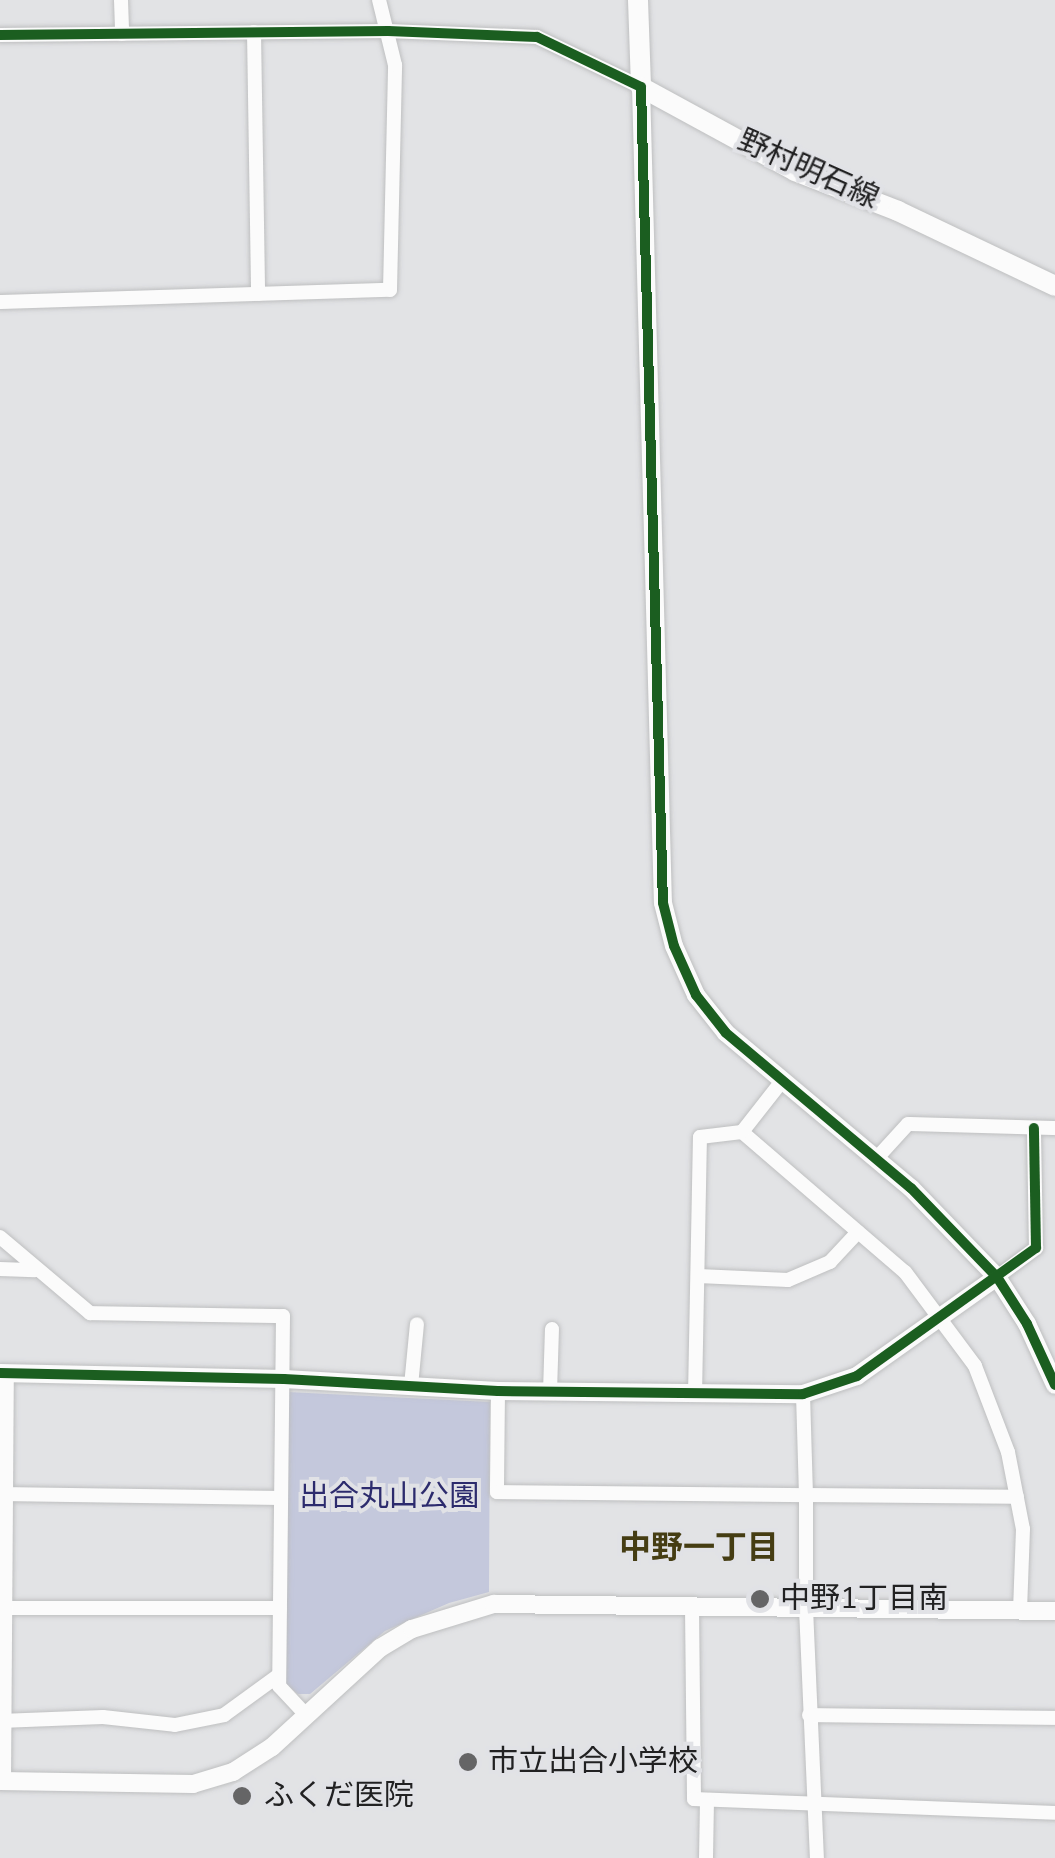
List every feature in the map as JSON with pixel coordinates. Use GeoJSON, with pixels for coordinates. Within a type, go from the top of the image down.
{"type":"FeatureCollection","features":[{"type":"Feature","properties":{"kind":"main road"},"geometry":{"type":"LineString","coordinates":[[638,0],[641,87]]}},
{"type":"Feature","properties":{"kind":"main road","name":"野村明石線"},"geometry":{"type":"LineString","coordinates":[[641,87],[795,170],[898,211],[1055,286]]}},
{"type":"Feature","properties":{"kind":"street"},"geometry":{"type":"LineString","coordinates":[[121,0],[122,34]]}},
{"type":"Feature","properties":{"kind":"street"},"geometry":{"type":"LineString","coordinates":[[0,302],[390,290],[394,65],[379,0]]}},
{"type":"Feature","properties":{"kind":"street"},"geometry":{"type":"LineString","coordinates":[[0,35],[388,31],[537,36],[641,87],[663,903],[674,946],[696,995],[726,1033],[911,1188],[996,1277],[1027,1324],[1055,1384]]}},
{"type":"Feature","properties":{"kind":"street"},"geometry":{"type":"LineString","coordinates":[[254,32],[258,294]]}},
{"type":"Feature","properties":{"kind":"street"},"geometry":{"type":"LineString","coordinates":[[742,1132],[782,1081]]}},
{"type":"Feature","properties":{"kind":"street"},"geometry":{"type":"LineString","coordinates":[[876,1159],[908,1124],[1055,1128]]}},
{"type":"Feature","properties":{"kind":"street"},"geometry":{"type":"LineString","coordinates":[[1034,1128],[1036,1248],[857,1376],[804,1394],[498,1391],[284,1379],[4,1373],[2,1781],[193,1784],[233,1772],[272,1746],[380,1648],[451,1615],[494,1604],[1055,1611]]}},
{"type":"Feature","properties":{"kind":"street"},"geometry":{"type":"LineString","coordinates":[[695,1395],[700,1136],[742,1132],[905,1272],[975,1366],[1008,1452],[1017,1497],[1023,1530],[1020,1611]]}},
{"type":"Feature","properties":{"kind":"street"},"geometry":{"type":"LineString","coordinates":[[698,1276],[788,1280],[830,1262],[858,1232]]}},
{"type":"Feature","properties":{"kind":"street"},"geometry":{"type":"LineString","coordinates":[[0,1237],[90,1314],[283,1316],[279,1686],[306,1714]]}},
{"type":"Feature","properties":{"kind":"street"},"geometry":{"type":"LineString","coordinates":[[0,1269],[36,1270]]}},
{"type":"Feature","properties":{"kind":"street"},"geometry":{"type":"LineString","coordinates":[[411,1386],[416,1324]]}},
{"type":"Feature","properties":{"kind":"street"},"geometry":{"type":"LineString","coordinates":[[550,1392],[552,1329]]}},
{"type":"Feature","properties":{"kind":"street"},"geometry":{"type":"LineString","coordinates":[[498,1391],[496,1492],[1017,1497]]}},
{"type":"Feature","properties":{"kind":"street"},"geometry":{"type":"LineString","coordinates":[[804,1394],[806,1608],[817,1858]]}},
{"type":"Feature","properties":{"kind":"street"},"geometry":{"type":"LineString","coordinates":[[3,1494],[281,1498]]}},
{"type":"Feature","properties":{"kind":"street"},"geometry":{"type":"LineString","coordinates":[[692,1607],[694,1799],[908,1811],[1055,1813]]}},
{"type":"Feature","properties":{"kind":"street"},"geometry":{"type":"LineString","coordinates":[[2,1608],[280,1608]]}},
{"type":"Feature","properties":{"kind":"street"},"geometry":{"type":"LineString","coordinates":[[2,1721],[103,1717],[175,1726],[224,1715],[279,1675]]}},
{"type":"Feature","properties":{"kind":"street"},"geometry":{"type":"LineString","coordinates":[[809,1715],[1055,1718]]}},
{"type":"Feature","properties":{"kind":"street"},"geometry":{"type":"LineString","coordinates":[[706,1858],[707,1800]]}},
{"type":"Feature","properties":{"kind":"green space","name":"出合丸山公園"},"geometry":{"type":"Polygon","coordinates":[[[288,1392],[490,1402],[489,1592],[449,1603],[385,1631],[310,1694],[298,1694],[286,1684],[288,1392]]]}},
{"type":"Feature","properties":{"kind":"cycle path"},"geometry":{"type":"LineString","coordinates":[[0,35],[388,31],[537,37],[641,87],[663,903],[674,946],[696,995],[726,1033],[911,1188],[997,1277],[1027,1324],[1055,1385]]}},
{"type":"Feature","properties":{"kind":"cycle path"},"geometry":{"type":"LineString","coordinates":[[0,1373],[284,1379],[498,1391],[803,1394],[857,1376],[1036,1248],[1034,1128]]}},
{"type":"Feature","properties":{"kind":"place","name":"中野1丁目南"},"geometry":{"type":"Point","coordinates":[760,1599]}},
{"type":"Feature","properties":{"kind":"place","name":"市立出合小学校"},"geometry":{"type":"Point","coordinates":[468,1762]}},
{"type":"Feature","properties":{"kind":"place","name":"ふくだ医院"},"geometry":{"type":"Point","coordinates":[242,1796]}},
{"type":"Feature","properties":{"kind":"district","name":"中野一丁目"},"geometry":{"type":"Point","coordinates":[699,1548]}}]}
